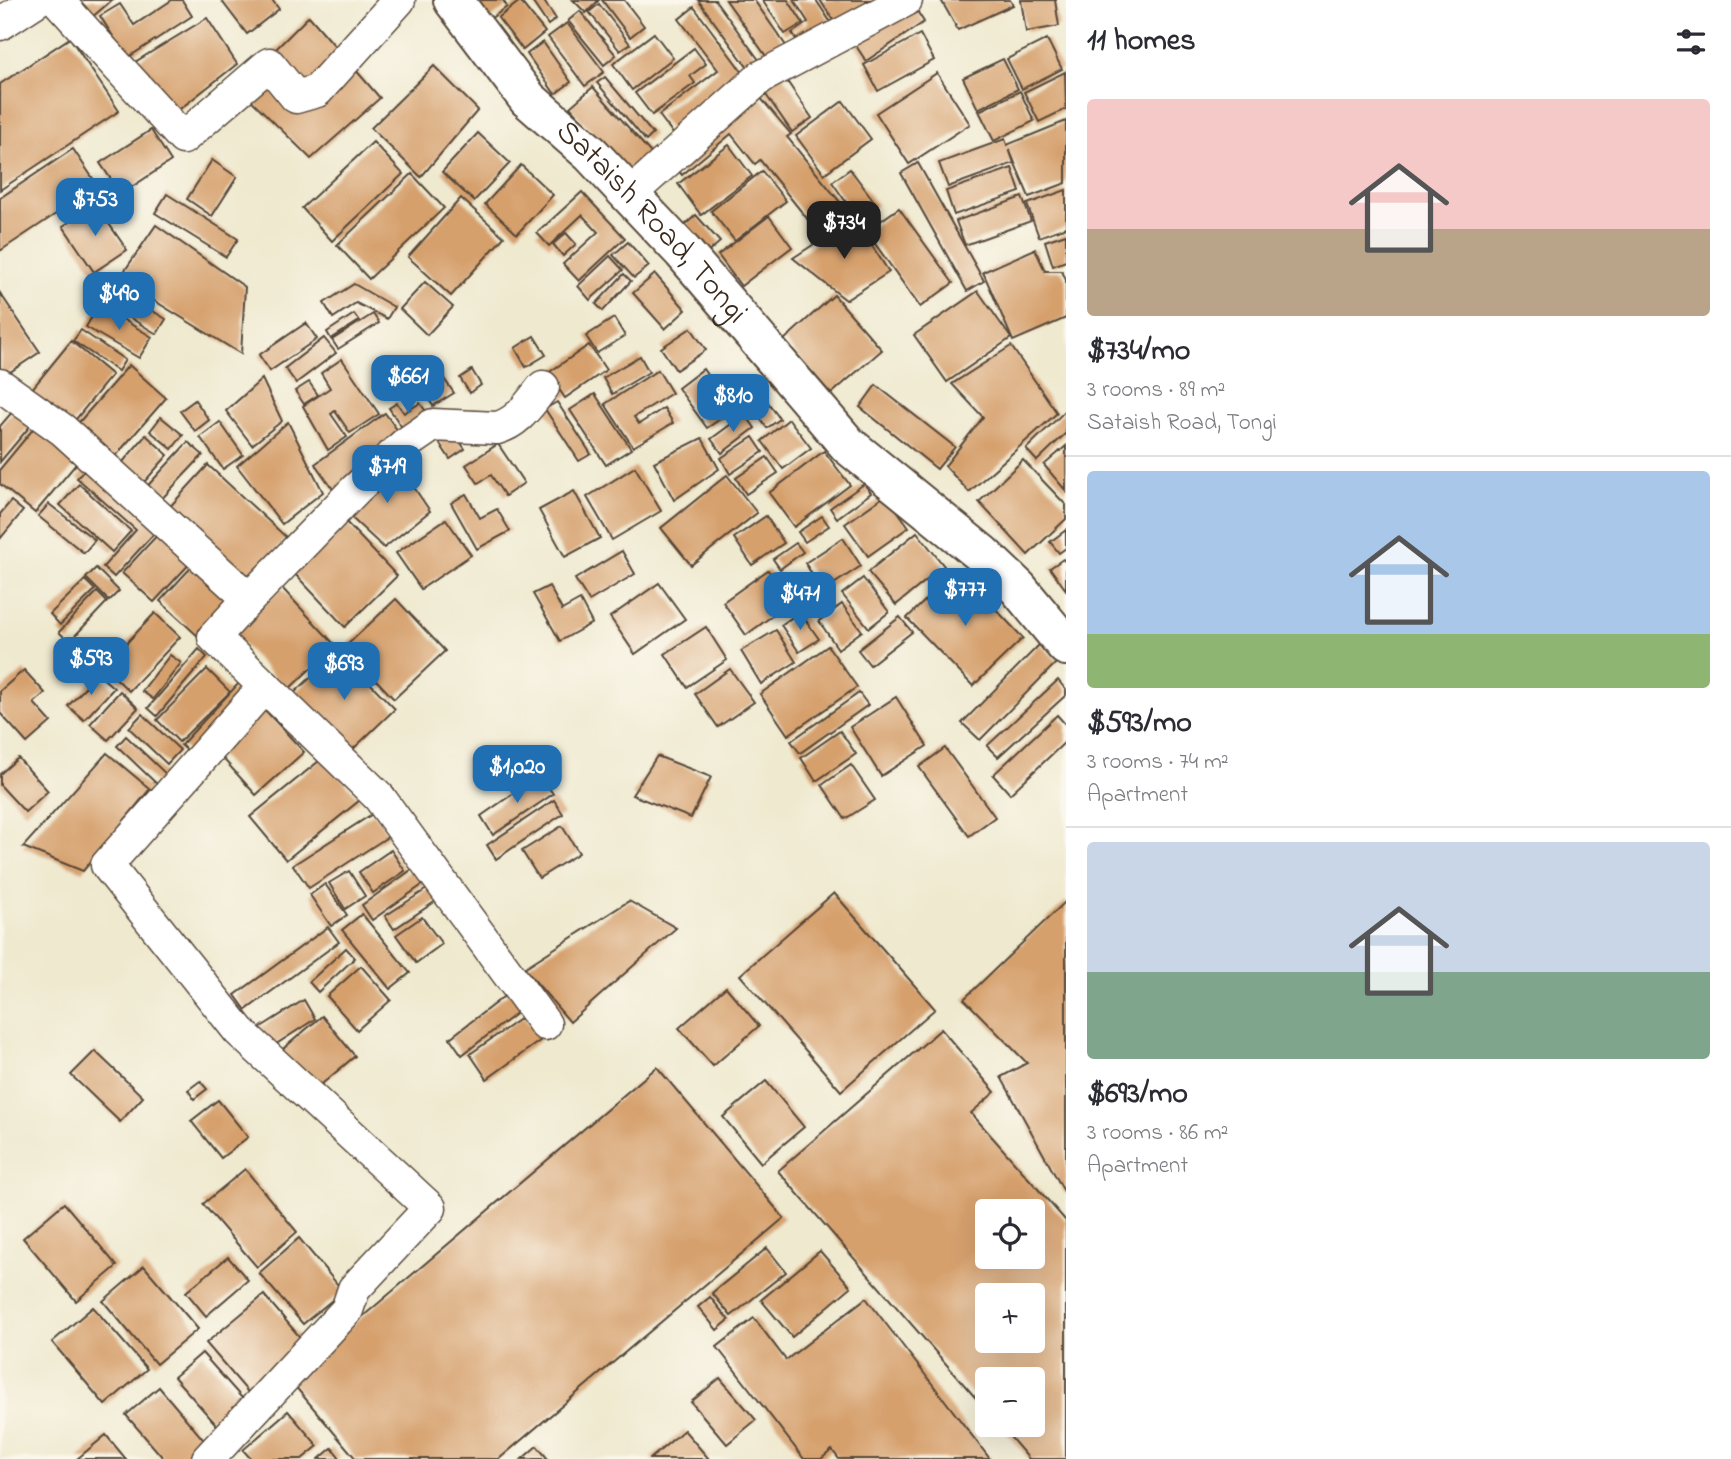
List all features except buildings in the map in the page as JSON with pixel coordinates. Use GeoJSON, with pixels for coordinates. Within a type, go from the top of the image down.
{"type":"FeatureCollection","features":[{"type":"Feature","properties":{"kind":"street"},"geometry":{"type":"LineString","coordinates":[[0,24],[37,0]]}},
{"type":"Feature","properties":{"kind":"street"},"geometry":{"type":"LineString","coordinates":[[57,0],[183,138],[269,64],[296,97],[317,91],[399,0]]}},
{"type":"Feature","properties":{"kind":"street"},"geometry":{"type":"LineString","coordinates":[[629,195],[761,77],[906,0]]}},
{"type":"Feature","properties":{"kind":"street","name":"Sataish Road, Tongi"},"geometry":{"type":"LineString","coordinates":[[460,2],[528,99],[592,154],[683,252],[848,445],[982,554],[1018,588],[1066,646]]}},
{"type":"Feature","properties":{"kind":"street"},"geometry":{"type":"LineString","coordinates":[[0,385],[63,430],[249,598]]}},
{"type":"Feature","properties":{"kind":"street"},"geometry":{"type":"LineString","coordinates":[[543,387],[517,419],[507,425],[497,428],[433,425],[404,445],[356,489],[214,637],[379,797],[545,1024]]}},
{"type":"Feature","properties":{"kind":"street"},"geometry":{"type":"LineString","coordinates":[[208,1459],[347,1310],[354,1289],[430,1208],[239,1031],[107,865],[265,686]]}}]}
